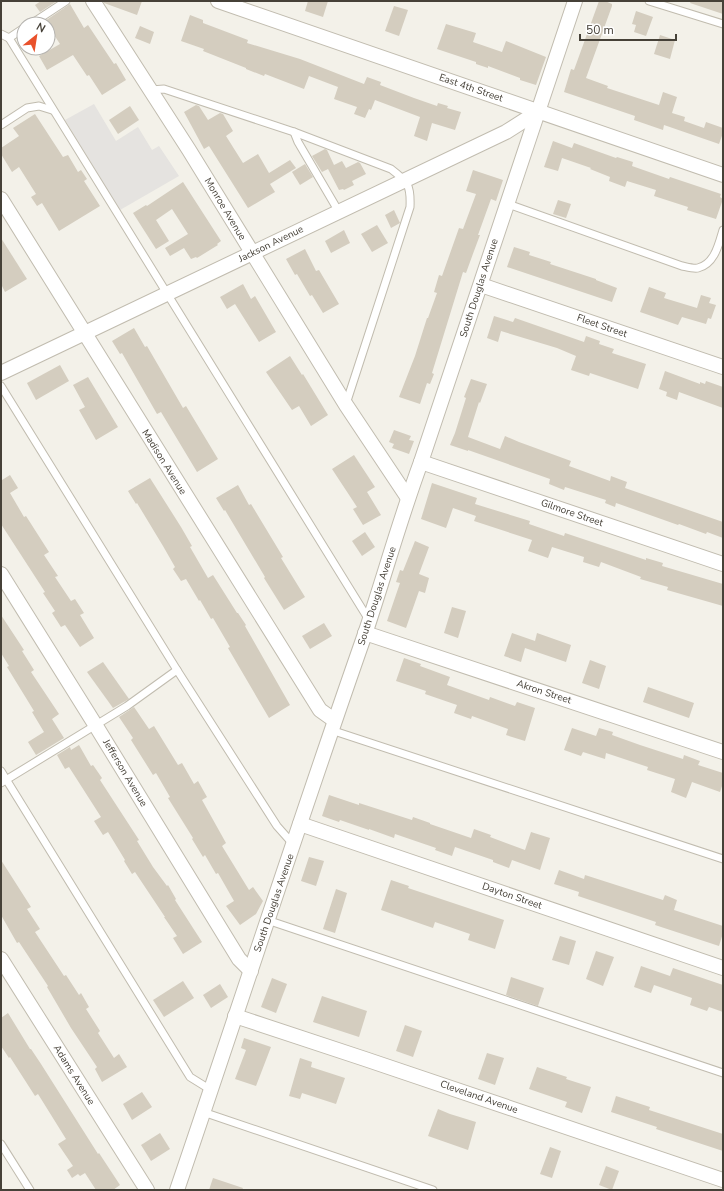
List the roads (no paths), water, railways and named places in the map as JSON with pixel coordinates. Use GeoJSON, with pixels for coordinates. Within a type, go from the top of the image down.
{"type":"FeatureCollection","features":[{"type":"Feature","properties":{"kind":"street","name":"Monroe Avenue"},"geometry":{"type":"LineString","coordinates":[[93,1],[151,90],[346,405],[408,498]]}},
{"type":"Feature","properties":{"kind":"street","name":"East 4th Street"},"geometry":{"type":"LineString","coordinates":[[218,1],[723,176]]}},
{"type":"Feature","properties":{"kind":"street","name":"South Douglas Avenue"},"geometry":{"type":"LineString","coordinates":[[177,1190],[294,844],[332,725],[367,627],[408,498],[422,462],[575,1]]}},
{"type":"Feature","properties":{"kind":"street","name":"Jackson Avenue"},"geometry":{"type":"LineString","coordinates":[[1,373],[506,132],[539,111]]}},
{"type":"Feature","properties":{"kind":"street","name":"Madison Avenue"},"geometry":{"type":"LineString","coordinates":[[1,199],[320,710],[332,725]]}},
{"type":"Feature","properties":{"kind":"street","name":"Fleet Street"},"geometry":{"type":"LineString","coordinates":[[480,285],[723,367]]}},
{"type":"Feature","properties":{"kind":"street","name":"Gilmore Street"},"geometry":{"type":"LineString","coordinates":[[422,462],[723,564]]}},
{"type":"Feature","properties":{"kind":"street","name":"Jefferson Avenue"},"geometry":{"type":"LineString","coordinates":[[1,574],[239,959],[251,971]]}},
{"type":"Feature","properties":{"kind":"street","name":"Akron Street"},"geometry":{"type":"LineString","coordinates":[[367,627],[723,752]]}},
{"type":"Feature","properties":{"kind":"street","name":"Dayton Street"},"geometry":{"type":"LineString","coordinates":[[300,824],[723,968]]}},
{"type":"Feature","properties":{"kind":"street","name":"Adams Avenue"},"geometry":{"type":"LineString","coordinates":[[1,959],[147,1190]]}},
{"type":"Feature","properties":{"kind":"street","name":"Cleveland Avenue"},"geometry":{"type":"LineString","coordinates":[[235,1016],[723,1180]]}},
{"type":"Feature","properties":{"kind":"lane"},"geometry":{"type":"LineString","coordinates":[[43,16],[66,1]]}},
{"type":"Feature","properties":{"kind":"lane"},"geometry":{"type":"LineString","coordinates":[[649,1],[723,24]]}},
{"type":"Feature","properties":{"kind":"lane"},"geometry":{"type":"LineString","coordinates":[[9,38],[16,33]]}},
{"type":"Feature","properties":{"kind":"lane"},"geometry":{"type":"LineString","coordinates":[[1,34],[9,38],[52,110],[167,293],[367,627]]}},
{"type":"Feature","properties":{"kind":"lane"},"geometry":{"type":"LineString","coordinates":[[151,90],[164,89],[294,132],[391,169],[405,180],[410,194],[410,207],[346,405]]}},
{"type":"Feature","properties":{"kind":"lane"},"geometry":{"type":"LineString","coordinates":[[1,125],[28,108],[39,106],[52,110]]}},
{"type":"Feature","properties":{"kind":"lane"},"geometry":{"type":"LineString","coordinates":[[294,132],[298,142],[339,212]]}},
{"type":"Feature","properties":{"kind":"lane"},"geometry":{"type":"LineString","coordinates":[[508,204],[682,266],[698,268],[708,262],[716,253],[723,230]]}},
{"type":"Feature","properties":{"kind":"lane"},"geometry":{"type":"LineString","coordinates":[[1,386],[177,670],[277,826],[294,844]]}},
{"type":"Feature","properties":{"kind":"lane"},"geometry":{"type":"LineString","coordinates":[[4,782],[127,706],[177,670]]}},
{"type":"Feature","properties":{"kind":"lane"},"geometry":{"type":"LineString","coordinates":[[332,725],[723,859]]}},
{"type":"Feature","properties":{"kind":"lane"},"geometry":{"type":"LineString","coordinates":[[1,771],[4,782],[190,1077],[210,1090]]}},
{"type":"Feature","properties":{"kind":"lane"},"geometry":{"type":"LineString","coordinates":[[268,920],[723,1073]]}},
{"type":"Feature","properties":{"kind":"lane"},"geometry":{"type":"LineString","coordinates":[[203,1112],[433,1190]]}},
{"type":"Feature","properties":{"kind":"lane"},"geometry":{"type":"LineString","coordinates":[[1,1144],[30,1190]]}}]}
